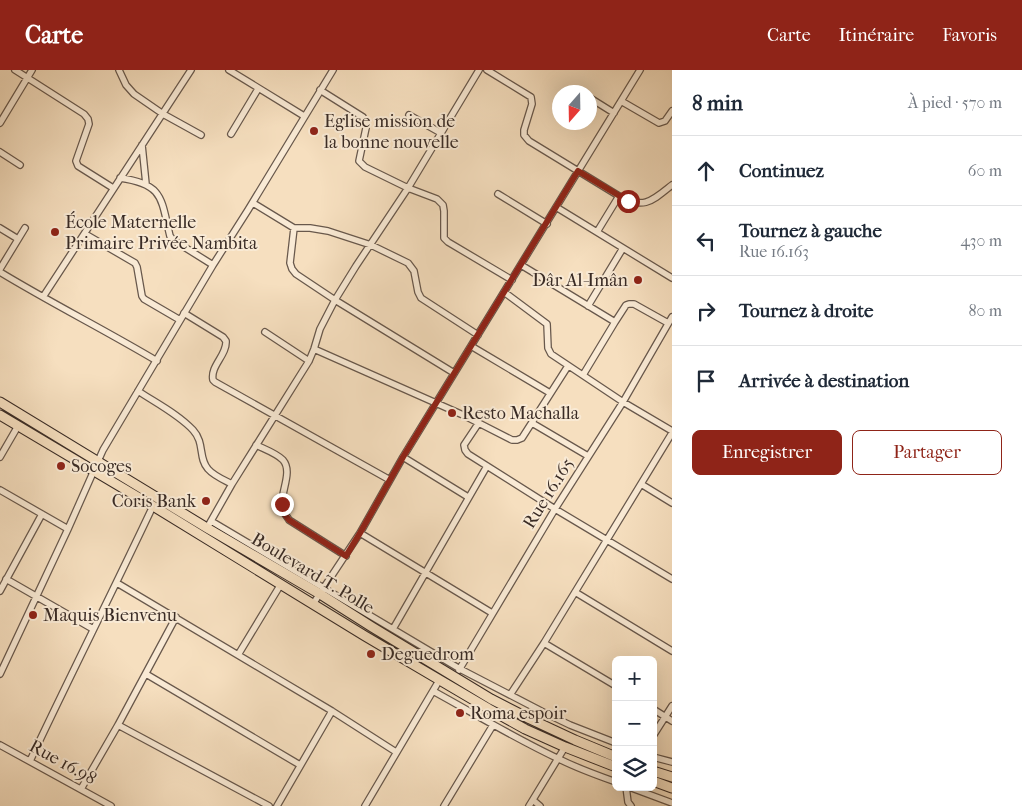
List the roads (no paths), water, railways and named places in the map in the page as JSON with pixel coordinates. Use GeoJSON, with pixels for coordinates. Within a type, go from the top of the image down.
{"type":"FeatureCollection","features":[{"type":"Feature","properties":{"kind":"highway","name":"Boulevard T. Polle"},"geometry":{"type":"LineString","coordinates":[[0,402],[98,462],[322,591],[491,699],[575,740],[612,755]]}},
{"type":"Feature","properties":{"kind":"highway","name":"Boulevard T. Polle"},"geometry":{"type":"LineString","coordinates":[[0,415],[450,686],[525,729],[612,766]]}},
{"type":"Feature","properties":{"kind":"highway"},"geometry":{"type":"LineString","coordinates":[[657,772],[672,777]]}},
{"type":"Feature","properties":{"kind":"highway"},"geometry":{"type":"LineString","coordinates":[[657,782],[672,788]]}},
{"type":"Feature","properties":{"kind":"street"},"geometry":{"type":"LineString","coordinates":[[15,70],[84,114],[89,124],[76,164],[113,188]]}},
{"type":"Feature","properties":{"kind":"street"},"geometry":{"type":"LineString","coordinates":[[0,124],[32,70]]}},
{"type":"Feature","properties":{"kind":"street"},"geometry":{"type":"LineString","coordinates":[[119,70],[126,85],[134,94],[163,114],[200,135]]}},
{"type":"Feature","properties":{"kind":"street"},"geometry":{"type":"LineString","coordinates":[[44,297],[191,70]]}},
{"type":"Feature","properties":{"kind":"street"},"geometry":{"type":"LineString","coordinates":[[229,70],[304,116]]}},
{"type":"Feature","properties":{"kind":"street"},"geometry":{"type":"LineString","coordinates":[[0,674],[108,442],[213,265],[333,70]]}},
{"type":"Feature","properties":{"kind":"street"},"geometry":{"type":"LineString","coordinates":[[209,525],[274,415],[309,361],[320,329],[335,300],[408,188],[479,70]]}},
{"type":"Feature","properties":{"kind":"street"},"geometry":{"type":"LineString","coordinates":[[487,70],[531,97],[532,104],[524,130],[526,138],[578,171],[636,204],[657,197],[672,185]]}},
{"type":"Feature","properties":{"kind":"street"},"geometry":{"type":"LineString","coordinates":[[313,604],[346,556],[435,403],[640,70]]}},
{"type":"Feature","properties":{"kind":"street"},"geometry":{"type":"LineString","coordinates":[[231,134],[258,89]]}},
{"type":"Feature","properties":{"kind":"street"},"geometry":{"type":"LineString","coordinates":[[320,90],[363,117],[366,122],[360,157],[361,164],[408,188],[437,199],[444,211],[444,238],[512,280]]}},
{"type":"Feature","properties":{"kind":"street"},"geometry":{"type":"LineString","coordinates":[[621,101],[659,123],[665,121],[672,111]]}},
{"type":"Feature","properties":{"kind":"street"},"geometry":{"type":"LineString","coordinates":[[597,102],[614,113]]}},
{"type":"Feature","properties":{"kind":"street"},"geometry":{"type":"LineString","coordinates":[[409,115],[440,133]]}},
{"type":"Feature","properties":{"kind":"street"},"geometry":{"type":"LineString","coordinates":[[142,146],[146,184]]}},
{"type":"Feature","properties":{"kind":"street"},"geometry":{"type":"LineString","coordinates":[[0,152],[20,165]]}},
{"type":"Feature","properties":{"kind":"street"},"geometry":{"type":"LineString","coordinates":[[120,178],[130,179],[152,188],[160,199],[170,236],[173,240],[213,265]]}},
{"type":"Feature","properties":{"kind":"street"},"geometry":{"type":"LineString","coordinates":[[498,194],[546,224]]}},
{"type":"Feature","properties":{"kind":"street"},"geometry":{"type":"LineString","coordinates":[[597,232],[619,196]]}},
{"type":"Feature","properties":{"kind":"street"},"geometry":{"type":"LineString","coordinates":[[252,203],[294,228],[324,230],[370,245],[408,263],[414,271],[421,298],[478,335]]}},
{"type":"Feature","properties":{"kind":"street"},"geometry":{"type":"LineString","coordinates":[[556,207],[672,278]]}},
{"type":"Feature","properties":{"kind":"street"},"geometry":{"type":"LineString","coordinates":[[0,228],[18,238]]}},
{"type":"Feature","properties":{"kind":"street"},"geometry":{"type":"LineString","coordinates":[[25,228],[0,270],[156,361]]}},
{"type":"Feature","properties":{"kind":"street"},"geometry":{"type":"LineString","coordinates":[[294,228],[290,263],[296,274],[335,300],[454,372]]}},
{"type":"Feature","properties":{"kind":"street"},"geometry":{"type":"LineString","coordinates":[[85,234],[135,263],[144,299],[180,320]]}},
{"type":"Feature","properties":{"kind":"street"},"geometry":{"type":"LineString","coordinates":[[588,306],[623,248]]}},
{"type":"Feature","properties":{"kind":"street"},"geometry":{"type":"LineString","coordinates":[[521,265],[615,322]]}},
{"type":"Feature","properties":{"kind":"street"},"geometry":{"type":"LineString","coordinates":[[504,292],[547,324],[549,351],[568,366],[672,432],[576,592],[510,695]]}},
{"type":"Feature","properties":{"kind":"street"},"geometry":{"type":"LineString","coordinates":[[583,375],[615,322],[629,304],[638,306],[668,323]]}},
{"type":"Feature","properties":{"kind":"street"},"geometry":{"type":"LineString","coordinates":[[184,313],[223,337],[226,341],[225,348],[212,374],[213,380],[390,480]]}},
{"type":"Feature","properties":{"kind":"street","name":"Rue 16.165"},"geometry":{"type":"LineString","coordinates":[[450,686],[555,509],[623,402],[672,317]]}},
{"type":"Feature","properties":{"kind":"street"},"geometry":{"type":"LineString","coordinates":[[265,332],[309,361]]}},
{"type":"Feature","properties":{"kind":"street"},"geometry":{"type":"LineString","coordinates":[[471,346],[550,393]]}},
{"type":"Feature","properties":{"kind":"street"},"geometry":{"type":"LineString","coordinates":[[314,349],[512,440],[522,438],[568,366]]}},
{"type":"Feature","properties":{"kind":"street"},"geometry":{"type":"LineString","coordinates":[[138,391],[193,430],[202,446],[202,458],[209,471],[232,484]]}},
{"type":"Feature","properties":{"kind":"street"},"geometry":{"type":"LineString","coordinates":[[532,423],[588,456]]}},
{"type":"Feature","properties":{"kind":"street"},"geometry":{"type":"LineString","coordinates":[[478,424],[464,446],[468,454],[672,579]]}},
{"type":"Feature","properties":{"kind":"street"},"geometry":{"type":"LineString","coordinates":[[0,457],[18,426]]}},
{"type":"Feature","properties":{"kind":"street"},"geometry":{"type":"LineString","coordinates":[[256,445],[282,460],[286,465],[287,471],[282,504],[283,512],[289,520],[346,556]]}},
{"type":"Feature","properties":{"kind":"street"},"geometry":{"type":"LineString","coordinates":[[403,457],[468,497]]}},
{"type":"Feature","properties":{"kind":"street"},"geometry":{"type":"LineString","coordinates":[[393,629],[487,466]]}},
{"type":"Feature","properties":{"kind":"street"},"geometry":{"type":"LineString","coordinates":[[641,484],[672,503]]}},
{"type":"Feature","properties":{"kind":"street"},"geometry":{"type":"LineString","coordinates":[[0,490],[68,529]]}},
{"type":"Feature","properties":{"kind":"street"},"geometry":{"type":"LineString","coordinates":[[30,761],[152,506]]}},
{"type":"Feature","properties":{"kind":"street"},"geometry":{"type":"LineString","coordinates":[[0,591],[42,514]]}},
{"type":"Feature","properties":{"kind":"street"},"geometry":{"type":"LineString","coordinates":[[360,533],[492,613]]}},
{"type":"Feature","properties":{"kind":"street"},"geometry":{"type":"LineString","coordinates":[[6,579],[93,629]]}},
{"type":"Feature","properties":{"kind":"street"},"geometry":{"type":"LineString","coordinates":[[117,582],[332,711],[396,752]]}},
{"type":"Feature","properties":{"kind":"street"},"geometry":{"type":"LineString","coordinates":[[238,655],[281,584]]}},
{"type":"Feature","properties":{"kind":"street"},"geometry":{"type":"LineString","coordinates":[[322,591],[510,695],[570,725],[612,741]]}},
{"type":"Feature","properties":{"kind":"street"},"geometry":{"type":"LineString","coordinates":[[576,592],[672,651]]}},
{"type":"Feature","properties":{"kind":"street"},"geometry":{"type":"LineString","coordinates":[[82,789],[176,617]]}},
{"type":"Feature","properties":{"kind":"street"},"geometry":{"type":"LineString","coordinates":[[544,643],[612,684]]}},
{"type":"Feature","properties":{"kind":"street"},"geometry":{"type":"LineString","coordinates":[[146,674],[300,765]]}},
{"type":"Feature","properties":{"kind":"street"},"geometry":{"type":"LineString","coordinates":[[365,806],[440,679]]}},
{"type":"Feature","properties":{"kind":"street"},"geometry":{"type":"LineString","coordinates":[[433,691],[558,759],[612,780]]}},
{"type":"Feature","properties":{"kind":"street"},"geometry":{"type":"LineString","coordinates":[[657,730],[672,706]]}},
{"type":"Feature","properties":{"kind":"street"},"geometry":{"type":"LineString","coordinates":[[277,806],[332,711]]}},
{"type":"Feature","properties":{"kind":"street"},"geometry":{"type":"LineString","coordinates":[[657,712],[672,721]]}},
{"type":"Feature","properties":{"kind":"street"},"geometry":{"type":"LineString","coordinates":[[118,725],[269,806]]}},
{"type":"Feature","properties":{"kind":"street"},"geometry":{"type":"LineString","coordinates":[[444,806],[493,725]]}},
{"type":"Feature","properties":{"kind":"street","name":"Rue 16.98"},"geometry":{"type":"LineString","coordinates":[[0,745],[111,806]]}},
{"type":"Feature","properties":{"kind":"street"},"geometry":{"type":"LineString","coordinates":[[529,806],[565,747]]}},
{"type":"Feature","properties":{"kind":"street"},"geometry":{"type":"LineString","coordinates":[[657,758],[672,762]]}},
{"type":"Feature","properties":{"kind":"street"},"geometry":{"type":"LineString","coordinates":[[628,791],[628,802],[631,806]]}},
{"type":"Feature","properties":{"kind":"street"},"geometry":{"type":"LineString","coordinates":[[638,791],[672,804]]}},
{"type":"Feature","properties":{"kind":"street"},"geometry":{"type":"LineString","coordinates":[[532,800],[540,806]]}},
{"type":"Feature","properties":{"kind":"place","name":"Eglise mission de la bonne nouvelle"},"geometry":{"type":"Point","coordinates":[314,131]}},
{"type":"Feature","properties":{"kind":"place","name":"École Maternelle Primaire Privée Nambita"},"geometry":{"type":"Point","coordinates":[55,232]}},
{"type":"Feature","properties":{"kind":"place","name":"Dâr Al-Imân"},"geometry":{"type":"Point","coordinates":[638,280]}},
{"type":"Feature","properties":{"kind":"place","name":"Resto Machalla"},"geometry":{"type":"Point","coordinates":[452,413]}},
{"type":"Feature","properties":{"kind":"place","name":"Socoges"},"geometry":{"type":"Point","coordinates":[61,466]}},
{"type":"Feature","properties":{"kind":"place","name":"Coris Bank"},"geometry":{"type":"Point","coordinates":[206,501]}},
{"type":"Feature","properties":{"kind":"place","name":"Maquis Bienvenu"},"geometry":{"type":"Point","coordinates":[33,615]}},
{"type":"Feature","properties":{"kind":"place","name":"Deguedrom"},"geometry":{"type":"Point","coordinates":[371,654]}},
{"type":"Feature","properties":{"kind":"place","name":"Roma espoir"},"geometry":{"type":"Point","coordinates":[460,713]}}]}
